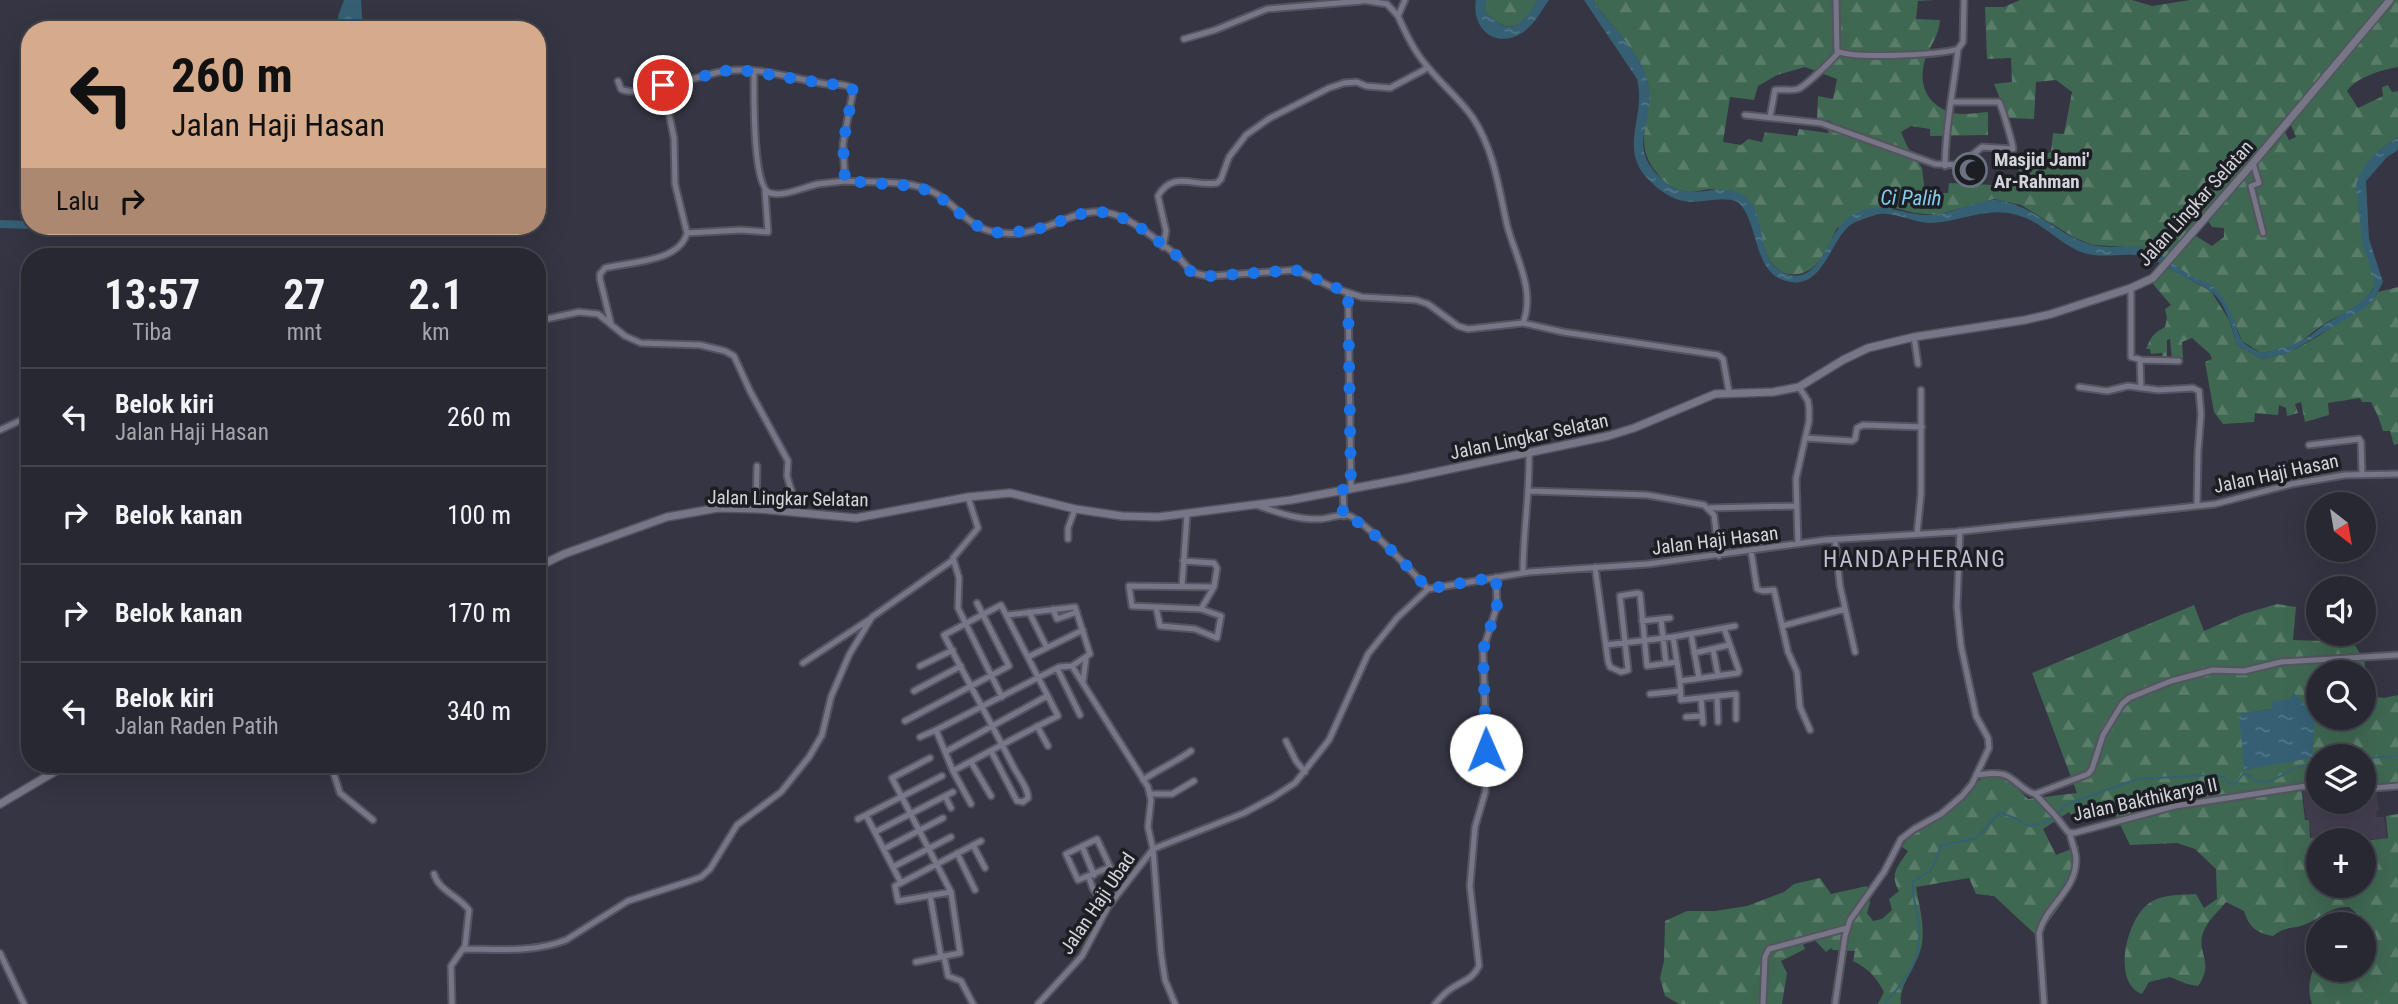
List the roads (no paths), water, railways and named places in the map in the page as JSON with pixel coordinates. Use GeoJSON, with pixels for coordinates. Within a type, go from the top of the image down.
{"type":"FeatureCollection","features":[{"type":"Feature","properties":{"kind":"street"},"geometry":{"type":"LineString","coordinates":[[1184,39],[1267,9],[1362,0],[1387,4],[1398,16],[1408,40],[1427,66],[1476,122],[1491,157],[1524,278],[1527,296],[1523,323]]}},
{"type":"Feature","properties":{"kind":"street"},"geometry":{"type":"LineString","coordinates":[[1398,16],[1405,0]]}},
{"type":"Feature","properties":{"kind":"street"},"geometry":{"type":"LineString","coordinates":[[1836,0],[1836,47],[1839,53]]}},
{"type":"Feature","properties":{"kind":"street"},"geometry":{"type":"LineString","coordinates":[[1945,166],[1945,141],[1958,49],[1963,42],[1964,0]]}},
{"type":"Feature","properties":{"kind":"street","name":"Jalan Lingkar Selatan"},"geometry":{"type":"LineString","coordinates":[[546,563],[667,517],[718,508],[856,518],[968,497],[1010,493],[1075,509],[1122,516],[1158,517],[1256,505],[1403,479],[1608,436],[1634,428],[1703,398],[1729,392],[1773,392],[1799,387],[1856,354],[1914,337],[2025,320],[2131,288],[2153,278],[2390,0]]}},
{"type":"Feature","properties":{"kind":"street"},"geometry":{"type":"LineString","coordinates":[[1839,53],[1863,56],[1943,53],[1958,49]]}},
{"type":"Feature","properties":{"kind":"street"},"geometry":{"type":"LineString","coordinates":[[1770,117],[1775,90],[1800,88],[1839,53]]}},
{"type":"Feature","properties":{"kind":"street"},"geometry":{"type":"LineString","coordinates":[[1163,247],[1166,231],[1158,196],[1166,185],[1178,181],[1217,183],[1222,179],[1229,157],[1253,128],[1329,89],[1344,83],[1357,82],[1366,86],[1390,88],[1427,66]]}},
{"type":"Feature","properties":{"kind":"street"},"geometry":{"type":"LineString","coordinates":[[671,70],[673,83]]}},
{"type":"Feature","properties":{"kind":"street"},"geometry":{"type":"LineString","coordinates":[[618,81],[621,89],[631,92],[685,82],[721,71],[754,71],[847,85],[852,88],[843,144],[845,181]]}},
{"type":"Feature","properties":{"kind":"street"},"geometry":{"type":"LineString","coordinates":[[687,233],[733,230],[768,232],[765,190],[759,172],[756,142],[754,71]]}},
{"type":"Feature","properties":{"kind":"street"},"geometry":{"type":"LineString","coordinates":[[611,324],[600,279],[601,272],[605,268],[671,253],[683,242],[687,233],[676,184],[674,138],[663,85]]}},
{"type":"Feature","properties":{"kind":"street"},"geometry":{"type":"LineString","coordinates":[[1745,115],[1821,123],[1945,166],[1962,164],[1979,148],[2010,150],[2014,146],[1999,102],[1951,102]]}},
{"type":"Feature","properties":{"kind":"street"},"geometry":{"type":"LineString","coordinates":[[2253,163],[2259,183],[2251,186],[2263,233]]}},
{"type":"Feature","properties":{"kind":"street"},"geometry":{"type":"LineString","coordinates":[[765,190],[769,193],[780,193],[821,183],[845,181],[915,186],[936,194],[971,223],[991,232],[1004,233],[1035,230],[1072,216],[1106,212],[1133,222],[1175,254],[1195,275],[1296,270],[1362,297],[1416,300],[1458,326],[1468,329],[1523,323],[1563,332],[1718,355],[1723,359],[1729,392]]}},
{"type":"Feature","properties":{"kind":"street"},"geometry":{"type":"LineString","coordinates":[[2131,288],[2130,355],[2140,360],[2179,361]]}},
{"type":"Feature","properties":{"kind":"street"},"geometry":{"type":"LineString","coordinates":[[1348,293],[1351,488]]}},
{"type":"Feature","properties":{"kind":"street"},"geometry":{"type":"LineString","coordinates":[[546,319],[579,312],[598,314],[625,336],[641,343],[700,345],[734,356],[788,461],[787,476],[798,512]]}},
{"type":"Feature","properties":{"kind":"street"},"geometry":{"type":"LineString","coordinates":[[1914,337],[1918,364]]}},
{"type":"Feature","properties":{"kind":"street"},"geometry":{"type":"LineString","coordinates":[[2140,360],[2141,388]]}},
{"type":"Feature","properties":{"kind":"street"},"geometry":{"type":"LineString","coordinates":[[2079,387],[2107,391],[2129,386],[2158,390],[2193,388],[2199,391],[2202,414],[2197,505]]}},
{"type":"Feature","properties":{"kind":"street"},"geometry":{"type":"LineString","coordinates":[[1798,544],[1796,479],[1809,408],[1808,401],[1799,387]]}},
{"type":"Feature","properties":{"kind":"street"},"geometry":{"type":"LineString","coordinates":[[1917,534],[1921,494],[1922,390]]}},
{"type":"Feature","properties":{"kind":"street"},"geometry":{"type":"LineString","coordinates":[[0,430],[21,420]]}},
{"type":"Feature","properties":{"kind":"street"},"geometry":{"type":"LineString","coordinates":[[1805,438],[1852,441],[1857,428],[1863,425],[1922,427]]}},
{"type":"Feature","properties":{"kind":"street"},"geometry":{"type":"LineString","coordinates":[[2309,444],[2358,439],[2361,442],[2362,473]]}},
{"type":"Feature","properties":{"kind":"street"},"geometry":{"type":"LineString","coordinates":[[1523,573],[1524,522],[1530,491],[1529,452]]}},
{"type":"Feature","properties":{"kind":"street"},"geometry":{"type":"LineString","coordinates":[[756,509],[757,466]]}},
{"type":"Feature","properties":{"kind":"street","name":"Jalan Haji Hasan"},"geometry":{"type":"LineString","coordinates":[[1428,589],[1523,573],[1648,564],[1835,540],[1960,531],[2231,501],[2292,484],[2362,473],[2398,474]]}},
{"type":"Feature","properties":{"kind":"street"},"geometry":{"type":"LineString","coordinates":[[1342,490],[1343,516]]}},
{"type":"Feature","properties":{"kind":"street"},"geometry":{"type":"LineString","coordinates":[[1530,491],[1647,495],[1689,500],[1710,508],[1796,506]]}},
{"type":"Feature","properties":{"kind":"street"},"geometry":{"type":"LineString","coordinates":[[803,663],[953,560],[978,528],[968,497]]}},
{"type":"Feature","properties":{"kind":"street"},"geometry":{"type":"LineString","coordinates":[[1153,849],[1244,813],[1295,783],[1329,740],[1368,654],[1397,618],[1428,589],[1358,520],[1343,516],[1306,519],[1256,505]]}},
{"type":"Feature","properties":{"kind":"street"},"geometry":{"type":"LineString","coordinates":[[1710,508],[1714,514],[1719,556]]}},
{"type":"Feature","properties":{"kind":"street"},"geometry":{"type":"LineString","coordinates":[[1068,539],[1068,528],[1075,509]]}},
{"type":"Feature","properties":{"kind":"street"},"geometry":{"type":"LineString","coordinates":[[1182,586],[1187,514]]}},
{"type":"Feature","properties":{"kind":"street"},"geometry":{"type":"LineString","coordinates":[[1835,1004],[1847,928],[1884,872],[1901,839],[1951,807],[1969,789],[1989,746],[1976,716],[1962,646],[1957,607],[1960,531]]}},
{"type":"Feature","properties":{"kind":"street"},"geometry":{"type":"LineString","coordinates":[[1835,540],[1844,609],[1855,652]]}},
{"type":"Feature","properties":{"kind":"street"},"geometry":{"type":"LineString","coordinates":[[1751,551],[1758,589],[1774,590],[1788,652],[1797,672],[1800,707],[1810,730]]}},
{"type":"Feature","properties":{"kind":"street"},"geometry":{"type":"LineString","coordinates":[[953,560],[959,578],[958,608],[1002,697]]}},
{"type":"Feature","properties":{"kind":"street"},"geometry":{"type":"LineString","coordinates":[[1184,561],[1214,563],[1217,568],[1214,587],[1201,609]]}},
{"type":"Feature","properties":{"kind":"street"},"geometry":{"type":"LineString","coordinates":[[1595,568],[1610,667],[1621,673],[1627,672],[1629,667],[1620,596],[1640,594],[1647,666],[1677,662]]}},
{"type":"Feature","properties":{"kind":"street"},"geometry":{"type":"LineString","coordinates":[[1435,1004],[1450,989],[1469,980],[1479,965],[1470,886],[1475,827],[1485,793],[1487,772],[1483,650],[1497,606],[1496,577]]}},
{"type":"Feature","properties":{"kind":"street"},"geometry":{"type":"LineString","coordinates":[[1156,607],[1160,626],[1195,629],[1217,638],[1221,616],[1201,609],[1156,607],[1132,606],[1129,586],[1214,587]]}},
{"type":"Feature","properties":{"kind":"street"},"geometry":{"type":"LineString","coordinates":[[905,721],[1009,665],[977,603]]}},
{"type":"Feature","properties":{"kind":"street"},"geometry":{"type":"LineString","coordinates":[[953,771],[971,762],[991,751],[1002,745],[1038,726],[1058,716],[1001,605],[944,635],[953,650],[971,686],[983,707],[992,726],[1002,745],[1011,762],[1027,792],[1027,798],[1023,802],[1017,801],[991,751]]}},
{"type":"Feature","properties":{"kind":"street"},"geometry":{"type":"LineString","coordinates":[[920,737],[1057,668],[1072,666],[1090,652],[1073,606],[1007,615]]}},
{"type":"Feature","properties":{"kind":"street"},"geometry":{"type":"LineString","coordinates":[[1053,609],[1057,619],[1077,612]]}},
{"type":"Feature","properties":{"kind":"street"},"geometry":{"type":"LineString","coordinates":[[1782,626],[1844,609]]}},
{"type":"Feature","properties":{"kind":"street"},"geometry":{"type":"LineString","coordinates":[[1030,612],[1047,648]]}},
{"type":"Feature","properties":{"kind":"street"},"geometry":{"type":"LineString","coordinates":[[464,949],[525,949],[555,944],[566,940],[628,901],[701,877],[716,861],[737,825],[780,792],[809,757],[822,735],[831,697],[849,655],[872,617]]}},
{"type":"Feature","properties":{"kind":"street"},"geometry":{"type":"LineString","coordinates":[[1642,621],[1670,618]]}},
{"type":"Feature","properties":{"kind":"street"},"geometry":{"type":"LineString","coordinates":[[1661,619],[1667,663]]}},
{"type":"Feature","properties":{"kind":"street"},"geometry":{"type":"LineString","coordinates":[[1606,645],[1664,639],[1735,626]]}},
{"type":"Feature","properties":{"kind":"street"},"geometry":{"type":"LineString","coordinates":[[1679,681],[1737,675],[1740,671],[1724,628]]}},
{"type":"Feature","properties":{"kind":"street"},"geometry":{"type":"LineString","coordinates":[[1028,657],[1083,630]]}},
{"type":"Feature","properties":{"kind":"street"},"geometry":{"type":"LineString","coordinates":[[1691,634],[1699,678]]}},
{"type":"Feature","properties":{"kind":"street"},"geometry":{"type":"LineString","coordinates":[[1673,637],[1681,699],[1736,694],[1736,719]]}},
{"type":"Feature","properties":{"kind":"street"},"geometry":{"type":"LineString","coordinates":[[1695,653],[1729,645]]}},
{"type":"Feature","properties":{"kind":"street"},"geometry":{"type":"LineString","coordinates":[[1713,649],[1718,676]]}},
{"type":"Feature","properties":{"kind":"street"},"geometry":{"type":"LineString","coordinates":[[920,666],[953,650]]}},
{"type":"Feature","properties":{"kind":"street"},"geometry":{"type":"LineString","coordinates":[[2035,794],[2088,774],[2103,735],[2122,704],[2129,698],[2171,681],[2213,670],[2244,671],[2281,662],[2398,655]]}},
{"type":"Feature","properties":{"kind":"street"},"geometry":{"type":"LineString","coordinates":[[1083,682],[1086,657]]}},
{"type":"Feature","properties":{"kind":"street"},"geometry":{"type":"LineString","coordinates":[[914,691],[961,666]]}},
{"type":"Feature","properties":{"kind":"street"},"geometry":{"type":"LineString","coordinates":[[1072,666],[1150,794],[1148,827],[1153,849],[1161,953],[1165,980],[1175,1004]]}},
{"type":"Feature","properties":{"kind":"street"},"geometry":{"type":"LineString","coordinates":[[1057,668],[1080,715]]}},
{"type":"Feature","properties":{"kind":"street"},"geometry":{"type":"LineString","coordinates":[[1650,694],[1680,691]]}},
{"type":"Feature","properties":{"kind":"street"},"geometry":{"type":"LineString","coordinates":[[945,752],[1047,696]]}},
{"type":"Feature","properties":{"kind":"street"},"geometry":{"type":"LineString","coordinates":[[1717,696],[1718,722]]}},
{"type":"Feature","properties":{"kind":"street"},"geometry":{"type":"LineString","coordinates":[[1702,698],[1703,723]]}},
{"type":"Feature","properties":{"kind":"street"},"geometry":{"type":"LineString","coordinates":[[1686,717],[1702,716]]}},
{"type":"Feature","properties":{"kind":"street"},"geometry":{"type":"LineString","coordinates":[[1038,726],[1048,746]]}},
{"type":"Feature","properties":{"kind":"street"},"geometry":{"type":"LineString","coordinates":[[936,730],[953,771],[971,804]]}},
{"type":"Feature","properties":{"kind":"street"},"geometry":{"type":"LineString","coordinates":[[1286,741],[1305,772]]}},
{"type":"Feature","properties":{"kind":"street"},"geometry":{"type":"LineString","coordinates":[[1143,780],[1191,751]]}},
{"type":"Feature","properties":{"kind":"street"},"geometry":{"type":"LineString","coordinates":[[916,962],[960,953],[951,892],[892,778],[930,758]]}},
{"type":"Feature","properties":{"kind":"street"},"geometry":{"type":"LineString","coordinates":[[971,762],[991,796]]}},
{"type":"Feature","properties":{"kind":"street"},"geometry":{"type":"LineString","coordinates":[[1000,769],[1011,762]]}},
{"type":"Feature","properties":{"kind":"street"},"geometry":{"type":"LineString","coordinates":[[0,804],[52,773]]}},
{"type":"Feature","properties":{"kind":"street"},"geometry":{"type":"LineString","coordinates":[[334,773],[340,793],[373,820]]}},
{"type":"Feature","properties":{"kind":"street","name":"Jalan Bakthikarya II"},"geometry":{"type":"LineString","coordinates":[[1976,775],[2005,775],[2023,789],[2035,794],[2070,833],[2175,806],[2306,786]]}},
{"type":"Feature","properties":{"kind":"street"},"geometry":{"type":"LineString","coordinates":[[858,819],[942,776]]}},
{"type":"Feature","properties":{"kind":"street"},"geometry":{"type":"LineString","coordinates":[[1150,794],[1172,794],[1194,781]]}},
{"type":"Feature","properties":{"kind":"street"},"geometry":{"type":"LineString","coordinates":[[2376,788],[2398,786]]}},
{"type":"Feature","properties":{"kind":"street"},"geometry":{"type":"LineString","coordinates":[[875,832],[953,792]]}},
{"type":"Feature","properties":{"kind":"street"},"geometry":{"type":"LineString","coordinates":[[945,796],[951,808]]}},
{"type":"Feature","properties":{"kind":"street"},"geometry":{"type":"LineString","coordinates":[[866,815],[901,883]]}},
{"type":"Feature","properties":{"kind":"street"},"geometry":{"type":"LineString","coordinates":[[884,849],[943,818]]}},
{"type":"Feature","properties":{"kind":"street"},"geometry":{"type":"LineString","coordinates":[[2044,1004],[2039,933],[2042,922],[2064,895],[2074,875],[2076,855],[2070,833]]}},
{"type":"Feature","properties":{"kind":"street"},"geometry":{"type":"LineString","coordinates":[[893,867],[951,837]]}},
{"type":"Feature","properties":{"kind":"street"},"geometry":{"type":"LineString","coordinates":[[1097,839],[1111,866],[1092,877],[1078,880],[1066,854],[1082,846],[1097,839]]}},
{"type":"Feature","properties":{"kind":"street"},"geometry":{"type":"LineString","coordinates":[[951,892],[898,901],[895,886],[981,841]]}},
{"type":"Feature","properties":{"kind":"street"},"geometry":{"type":"LineString","coordinates":[[972,845],[985,869]]}},
{"type":"Feature","properties":{"kind":"street"},"geometry":{"type":"LineString","coordinates":[[1082,846],[1093,889],[1108,907]]}},
{"type":"Feature","properties":{"kind":"street","name":"Jalan Haji Ubad"},"geometry":{"type":"LineString","coordinates":[[1038,1004],[1082,956],[1108,907],[1153,849]]}},
{"type":"Feature","properties":{"kind":"street"},"geometry":{"type":"LineString","coordinates":[[957,853],[975,890]]}},
{"type":"Feature","properties":{"kind":"street"},"geometry":{"type":"LineString","coordinates":[[434,874],[436,881],[469,910],[470,916],[464,949],[451,966],[452,1004]]}},
{"type":"Feature","properties":{"kind":"street"},"geometry":{"type":"LineString","coordinates":[[930,895],[948,976],[961,981],[973,1004]]}},
{"type":"Feature","properties":{"kind":"street"},"geometry":{"type":"LineString","coordinates":[[1763,1004],[1765,957],[1769,949],[1847,928]]}},
{"type":"Feature","properties":{"kind":"street"},"geometry":{"type":"LineString","coordinates":[[0,953],[24,1004]]}},
{"type":"Feature","properties":{"kind":"water"},"geometry":{"type":"Polygon","coordinates":[[[344,0],[361,0],[362,21],[338,21],[344,0]]]}},
{"type":"Feature","properties":{"kind":"water"},"geometry":{"type":"Polygon","coordinates":[[[1476,0],[1486,0],[1484,11],[1501,25],[1508,27],[1520,23],[1538,0],[1549,0],[1525,31],[1501,39],[1486,33],[1481,27],[1475,10],[1476,0]]]}},
{"type":"Feature","properties":{"kind":"water"},"geometry":{"type":"Polygon","coordinates":[[[1584,0],[1593,0],[1634,52],[1646,75],[1649,102],[1643,147],[1652,169],[1675,188],[1697,192],[1728,190],[1738,192],[1748,199],[1758,217],[1769,259],[1784,273],[1797,276],[1807,273],[1822,256],[1841,224],[1860,211],[1881,208],[1931,215],[1997,200],[2024,209],[2092,245],[2139,247],[2157,253],[2184,272],[2214,287],[2229,309],[2242,340],[2261,353],[2290,346],[2310,336],[2357,305],[2372,291],[2375,281],[2362,242],[2356,185],[2366,164],[2398,137],[2398,150],[2387,157],[2366,181],[2369,239],[2383,282],[2374,299],[2365,308],[2288,353],[2262,359],[2237,345],[2221,303],[2204,286],[2146,257],[2084,253],[2067,245],[2029,219],[2008,213],[1986,213],[1931,223],[1886,214],[1867,217],[1849,226],[1816,273],[1798,282],[1786,281],[1767,268],[1750,222],[1738,202],[1724,199],[1694,202],[1679,200],[1657,188],[1641,170],[1635,158],[1634,146],[1639,93],[1637,79],[1584,0]]]}},
{"type":"Feature","properties":{"kind":"water"},"geometry":{"type":"Polygon","coordinates":[[[2293,692],[2306,706],[2306,730],[2314,730],[2313,744],[2306,744],[2306,759],[2244,770],[2239,714],[2272,709],[2273,701],[2291,699],[2293,692]]]}},
{"type":"Feature","properties":{"kind":"waterway"},"geometry":{"type":"LineString","coordinates":[[0,224],[21,225]]}},
{"type":"Feature","properties":{"kind":"waterway"},"geometry":{"type":"LineString","coordinates":[[2376,757],[2398,756]]}},
{"type":"Feature","properties":{"kind":"waterway"},"geometry":{"type":"LineString","coordinates":[[2058,814],[2065,805],[2137,779],[2213,775],[2223,777],[2232,785],[2243,774],[2247,774],[2254,780],[2267,782],[2306,764]]}},
{"type":"Feature","properties":{"kind":"waterway"},"geometry":{"type":"LineString","coordinates":[[1884,1004],[1907,976],[1919,945],[1913,882],[1931,870],[1941,846],[1975,838],[2001,813],[2029,826],[2053,818]]}},
{"type":"Feature","properties":{"kind":"place","name":"Masjid Jami' Ar-Rahman"},"geometry":{"type":"Point","coordinates":[1970,170]}},
{"type":"Feature","properties":{"kind":"district","name":"HANDAPHERANG"},"geometry":{"type":"Point","coordinates":[1915,559]}},
{"type":"Feature","properties":{"kind":"water label","name":"Ci Palih"},"geometry":{"type":"Point","coordinates":[1911,198]}}]}
